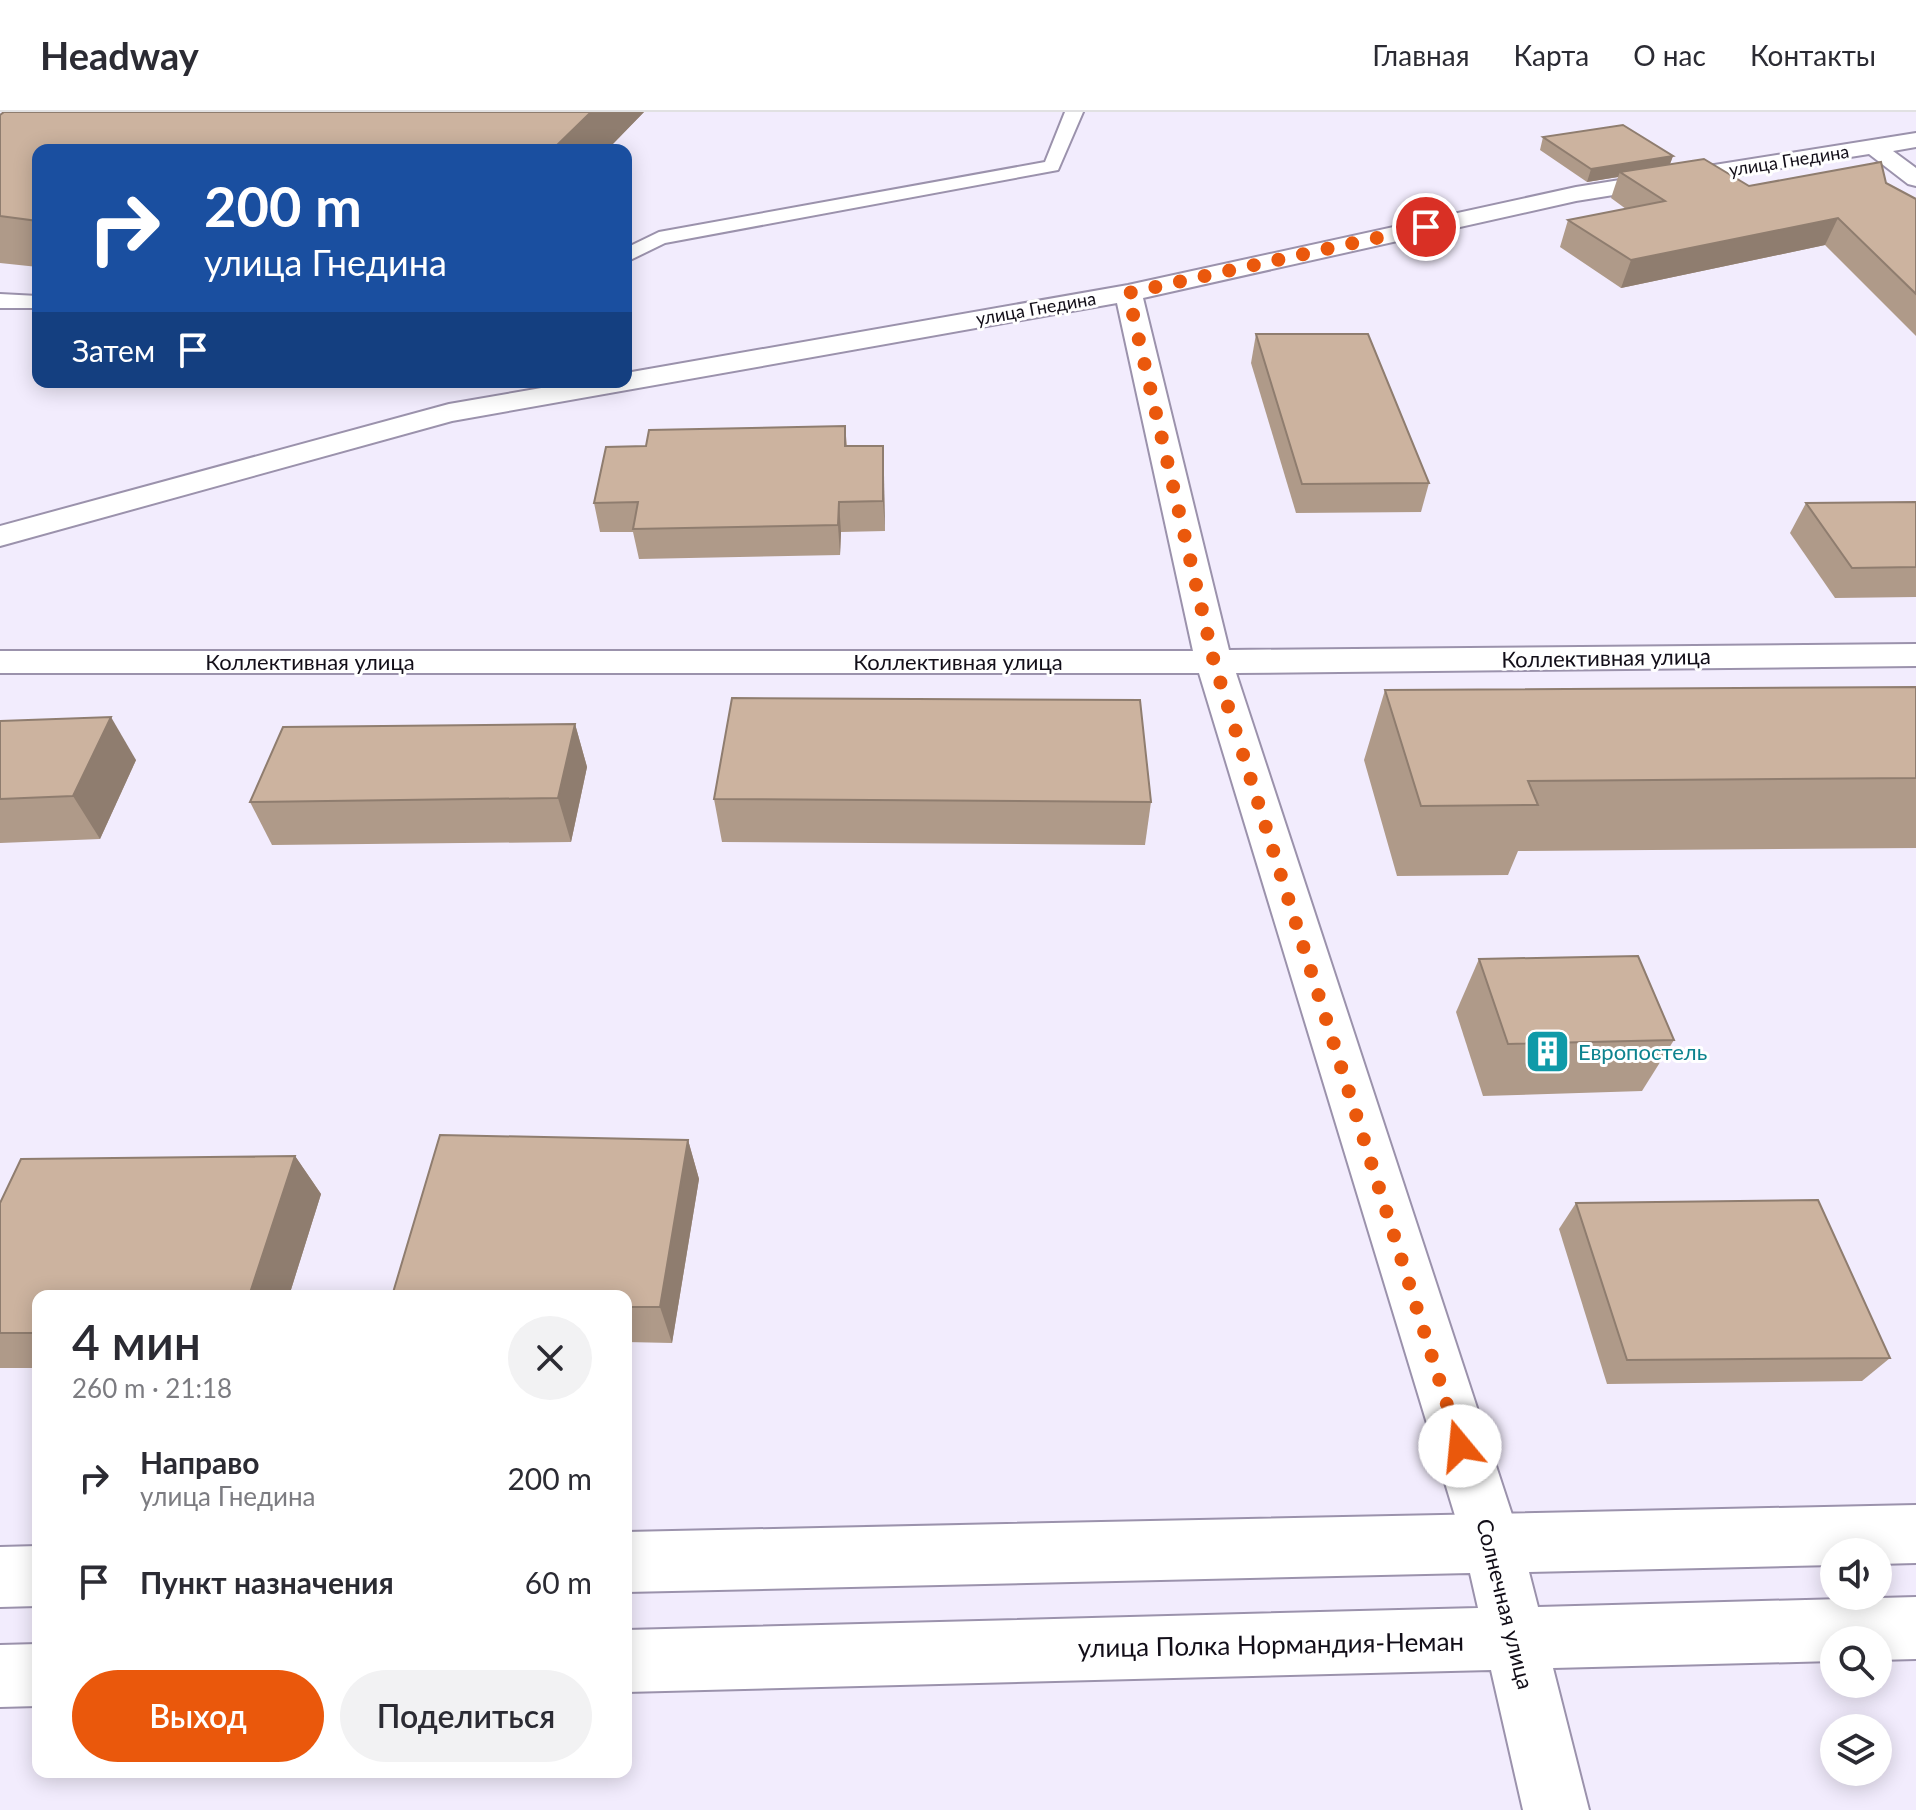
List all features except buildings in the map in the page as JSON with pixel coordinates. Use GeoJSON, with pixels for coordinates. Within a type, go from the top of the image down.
{"type":"FeatureCollection","features":[{"type":"Feature","properties":{"kind":"street","name":"улица Гнедина"},"geometry":{"type":"LineString","coordinates":[[632,381],[1128,293],[1576,194],[1916,140]]}},
{"type":"Feature","properties":{"kind":"street"},"geometry":{"type":"LineString","coordinates":[[1875,148],[1916,179]]}},
{"type":"Feature","properties":{"kind":"street","name":"Солнечная улица"},"geometry":{"type":"LineString","coordinates":[[1128,293],[1214,662],[1492,1542],[1556,1810]]}},
{"type":"Feature","properties":{"kind":"street","name":"улица Гнедина"},"geometry":{"type":"LineString","coordinates":[[0,536],[449,413],[592,388]]}},
{"type":"Feature","properties":{"kind":"street","name":"Коллективная улица"},"geometry":{"type":"LineString","coordinates":[[0,662],[1214,662],[1916,655]]}},
{"type":"Feature","properties":{"kind":"street"},"geometry":{"type":"LineString","coordinates":[[632,1562],[1916,1534]]}},
{"type":"Feature","properties":{"kind":"street"},"geometry":{"type":"LineString","coordinates":[[0,1577],[32,1576]]}},
{"type":"Feature","properties":{"kind":"street","name":"улица Полка Нормандия-Неман"},"geometry":{"type":"LineString","coordinates":[[632,1661],[1916,1628]]}},
{"type":"Feature","properties":{"kind":"street"},"geometry":{"type":"LineString","coordinates":[[0,1676],[32,1675]]}},
{"type":"Feature","properties":{"kind":"lane"},"geometry":{"type":"LineString","coordinates":[[632,253],[659,238],[1052,166],[1074,112]]}},
{"type":"Feature","properties":{"kind":"lane"},"geometry":{"type":"LineString","coordinates":[[0,302],[32,302]]}},
{"type":"Feature","properties":{"kind":"place","name":"Европостель"},"geometry":{"type":"Point","coordinates":[1547,1052]}},
{"type":"Feature","properties":{"kind":"route"},"geometry":{"type":"LineString","coordinates":[[1426,227],[1128,293],[1214,662],[1460,1446]]}}]}
